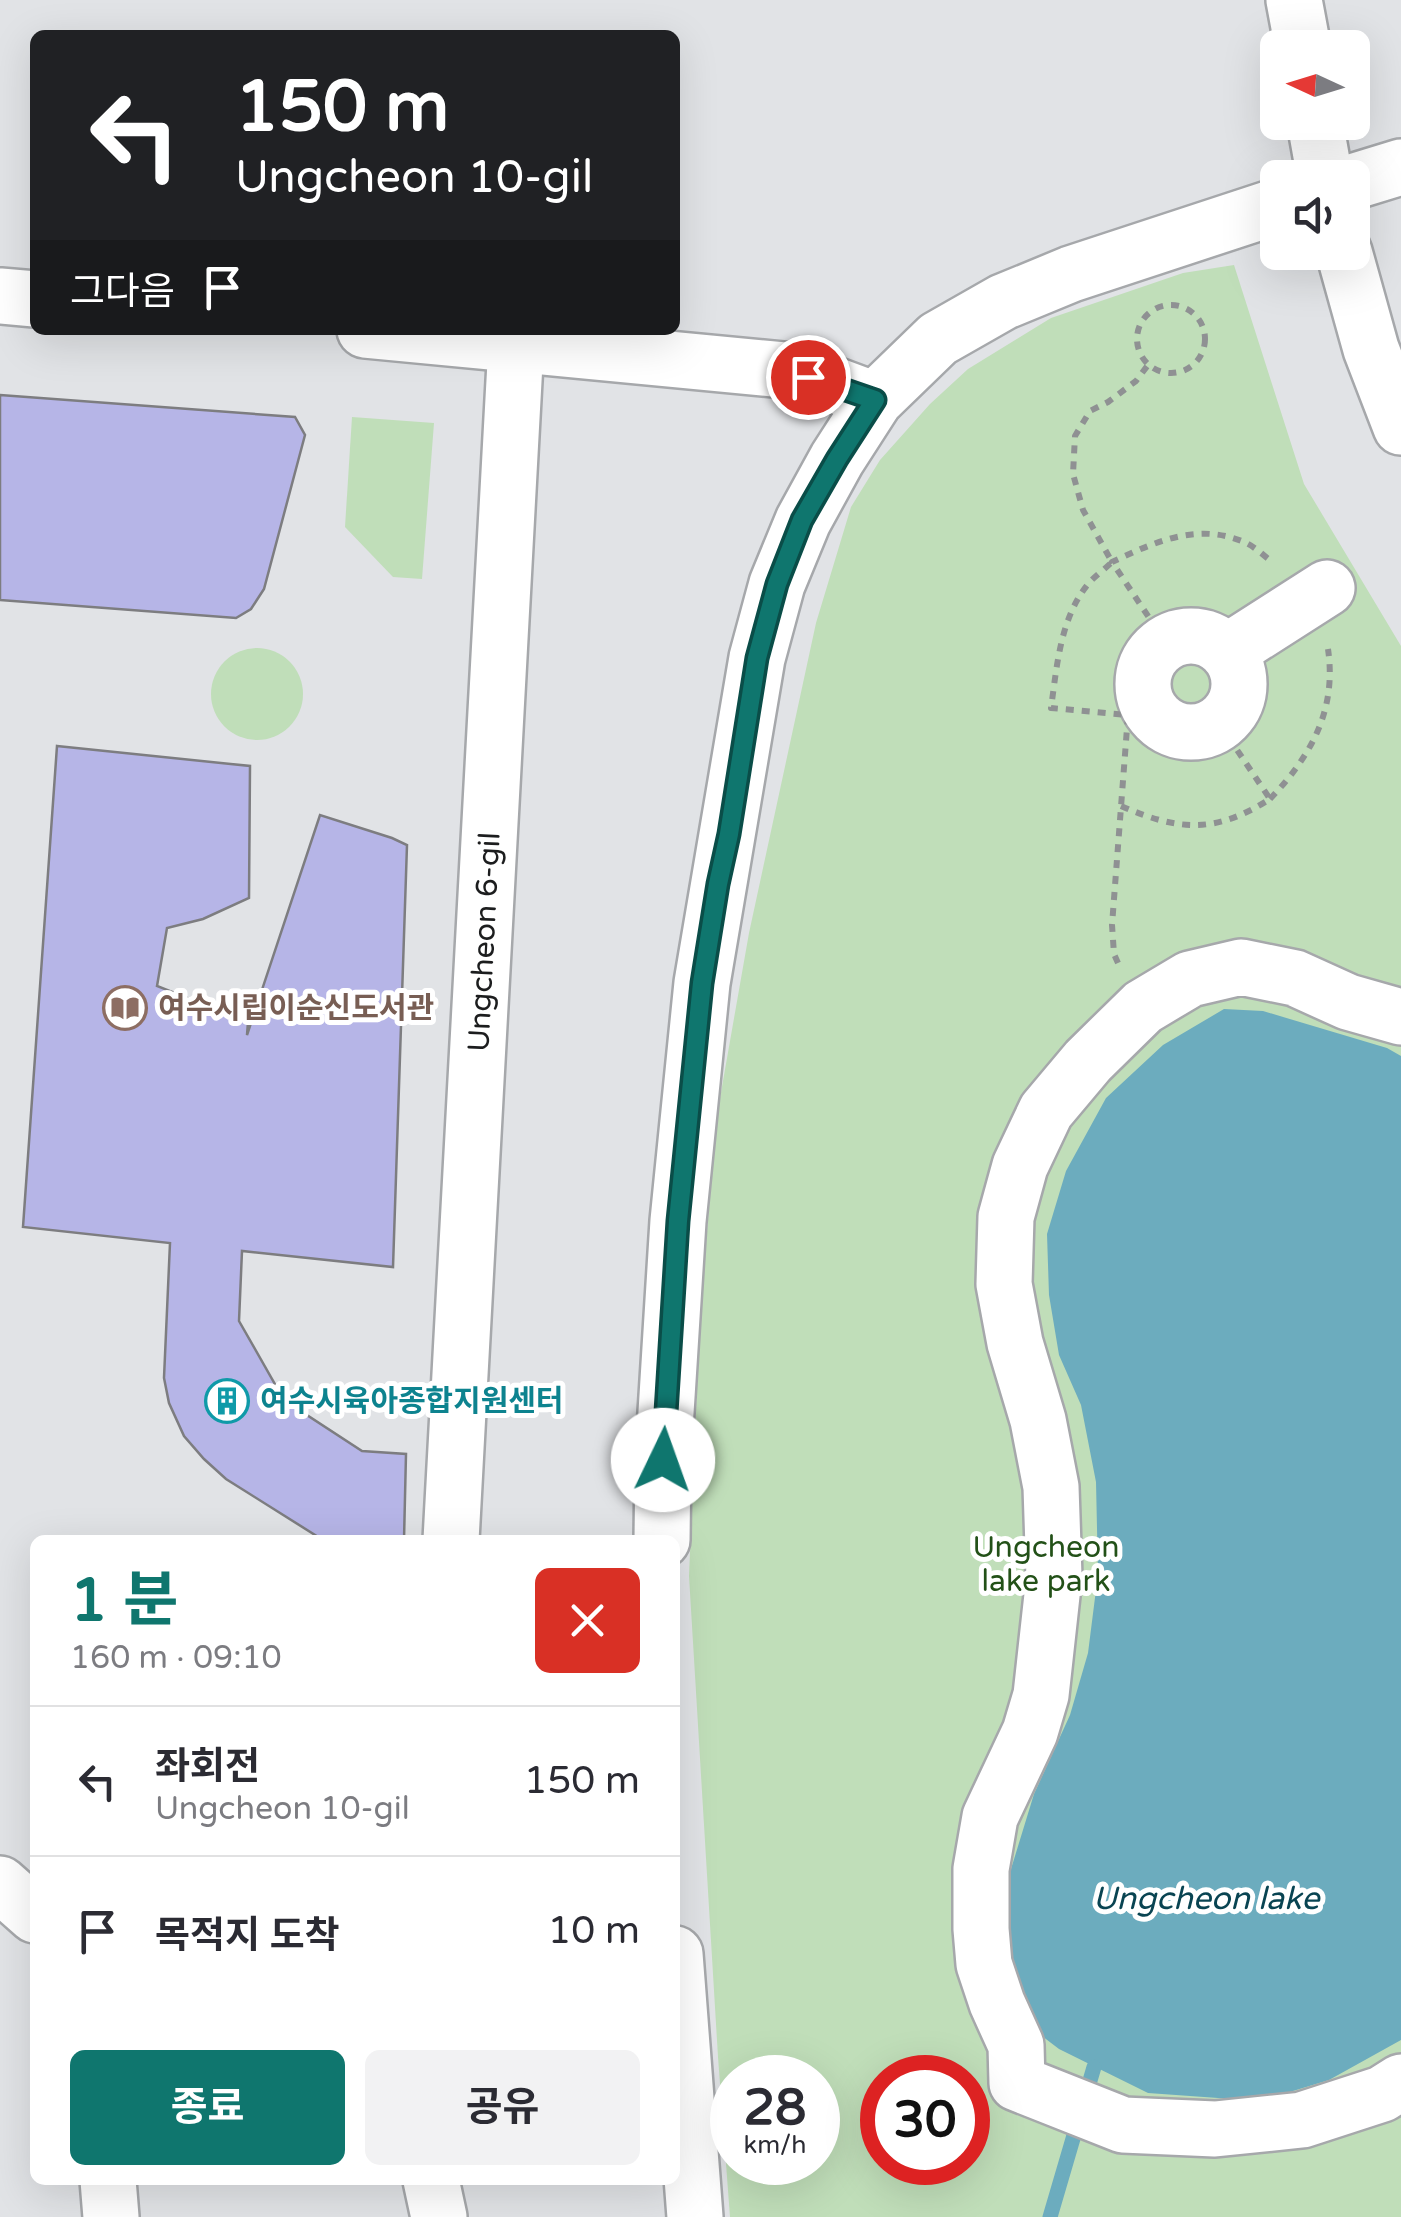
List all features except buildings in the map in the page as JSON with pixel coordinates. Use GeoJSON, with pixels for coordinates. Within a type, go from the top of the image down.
{"type":"FeatureCollection","features":[{"type":"Feature","properties":{"kind":"street"},"geometry":{"type":"LineString","coordinates":[[1294,0],[1299,30]]}},
{"type":"Feature","properties":{"kind":"street"},"geometry":{"type":"LineString","coordinates":[[1370,176],[1401,167]]}},
{"type":"Feature","properties":{"kind":"street"},"geometry":{"type":"LineString","coordinates":[[662,1535],[678,1221],[702,983],[757,658],[777,584],[802,520],[875,400],[938,339],[1003,302],[1071,274],[1260,212]]}},
{"type":"Feature","properties":{"kind":"street"},"geometry":{"type":"LineString","coordinates":[[1349,270],[1371,349],[1401,427]]}},
{"type":"Feature","properties":{"kind":"street"},"geometry":{"type":"LineString","coordinates":[[0,296],[30,299]]}},
{"type":"Feature","properties":{"kind":"street"},"geometry":{"type":"LineString","coordinates":[[419,335],[784,370],[875,400]]}},
{"type":"Feature","properties":{"kind":"street","name":"Ungcheon 6-gil"},"geometry":{"type":"LineString","coordinates":[[451,1535],[516,344]]}},
{"type":"Feature","properties":{"kind":"street"},"geometry":{"type":"LineString","coordinates":[[1228,652],[1327,588]]}},
{"type":"Feature","properties":{"kind":"street"},"geometry":{"type":"LineString","coordinates":[[1202,636],[1228,652],[1236,666],[1237,698],[1229,714],[1219,722],[1202,731],[1185,732],[1138,710],[1148,660],[1171,639],[1202,636]]}},
{"type":"Feature","properties":{"kind":"street"},"geometry":{"type":"LineString","coordinates":[[1401,1017],[1348,1002],[1295,978],[1242,967],[1190,978],[1143,1007],[1088,1060],[1046,1111],[1020,1166],[1006,1218],[1004,1284],[1051,1488],[1054,1577],[1042,1695],[1030,1732],[990,1817],[982,1868],[981,1929],[984,1964],[1016,2044],[1017,2083],[1123,2125],[1215,2129],[1302,2120],[1382,2094],[1401,2082]]}},
{"type":"Feature","properties":{"kind":"street"},"geometry":{"type":"LineString","coordinates":[[0,1884],[30,1911]]}},
{"type":"Feature","properties":{"kind":"street"},"geometry":{"type":"LineString","coordinates":[[680,2023],[694,2217]]}},
{"type":"Feature","properties":{"kind":"street"},"geometry":{"type":"LineString","coordinates":[[108,2185],[111,2217]]}},
{"type":"Feature","properties":{"kind":"street"},"geometry":{"type":"LineString","coordinates":[[431,2185],[438,2217]]}},
{"type":"Feature","properties":{"kind":"path"},"geometry":{"type":"LineString","coordinates":[[1169,305],[1191,310],[1204,329],[1206,340],[1198,361],[1190,368],[1168,374],[1148,365],[1138,345],[1138,333],[1148,313],[1169,305]]}},
{"type":"Feature","properties":{"kind":"path"},"geometry":{"type":"LineString","coordinates":[[1148,365],[1136,381],[1090,411],[1075,436],[1073,474],[1083,510],[1112,562],[1087,586],[1072,613],[1062,637],[1051,708],[1138,710],[1121,806],[1112,925],[1114,954],[1132,981],[1162,996]]}},
{"type":"Feature","properties":{"kind":"path"},"geometry":{"type":"LineString","coordinates":[[1121,806],[1153,820],[1211,825],[1245,815],[1270,800],[1219,722]]}},
{"type":"Feature","properties":{"kind":"green space","name":"Ungcheon lake park"},"geometry":{"type":"Polygon","coordinates":[[[1234,265],[1304,484],[1401,646],[1401,2217],[730,2217],[728,2185],[840,2185],[840,2055],[718,2055],[689,1576],[700,1314],[717,1115],[749,933],[816,623],[851,507],[880,460],[930,404],[968,369],[1051,318],[1183,273],[1234,265]]]}},
{"type":"Feature","properties":{"kind":"green space"},"geometry":{"type":"Polygon","coordinates":[[[352,417],[434,423],[422,579],[393,577],[345,527],[352,417]]]}},
{"type":"Feature","properties":{"kind":"green space"},"geometry":{"type":"Polygon","coordinates":[[[248,648],[266,648],[283,655],[296,668],[303,694],[296,720],[283,733],[266,740],[248,740],[231,733],[218,720],[211,703],[211,685],[218,668],[231,655],[248,648]]]}},
{"type":"Feature","properties":{"kind":"water","name":"Ungcheon lake"},"geometry":{"type":"Polygon","coordinates":[[[1224,1009],[1263,1011],[1387,1048],[1401,1056],[1401,2040],[1329,2080],[1260,2101],[1148,2093],[1059,2049],[1038,2033],[1014,1971],[1008,1939],[1007,1882],[1034,1794],[1070,1715],[1088,1653],[1098,1574],[1096,1482],[1081,1405],[1059,1355],[1049,1295],[1047,1234],[1066,1171],[1106,1098],[1163,1045],[1224,1009]]]}},
{"type":"Feature","properties":{"kind":"waterway"},"geometry":{"type":"LineString","coordinates":[[1050,2217],[1094,2067]]}},
{"type":"Feature","properties":{"kind":"place","name":"여수시립이순신도서관"},"geometry":{"type":"Point","coordinates":[125,1008]}},
{"type":"Feature","properties":{"kind":"place","name":"여수시육아종합지원센터"},"geometry":{"type":"Point","coordinates":[227,1401]}},
{"type":"Feature","properties":{"kind":"route"},"geometry":{"type":"LineString","coordinates":[[663,1460],[678,1221],[702,983],[757,658],[777,584],[802,520],[875,400],[808,377]]}}]}
